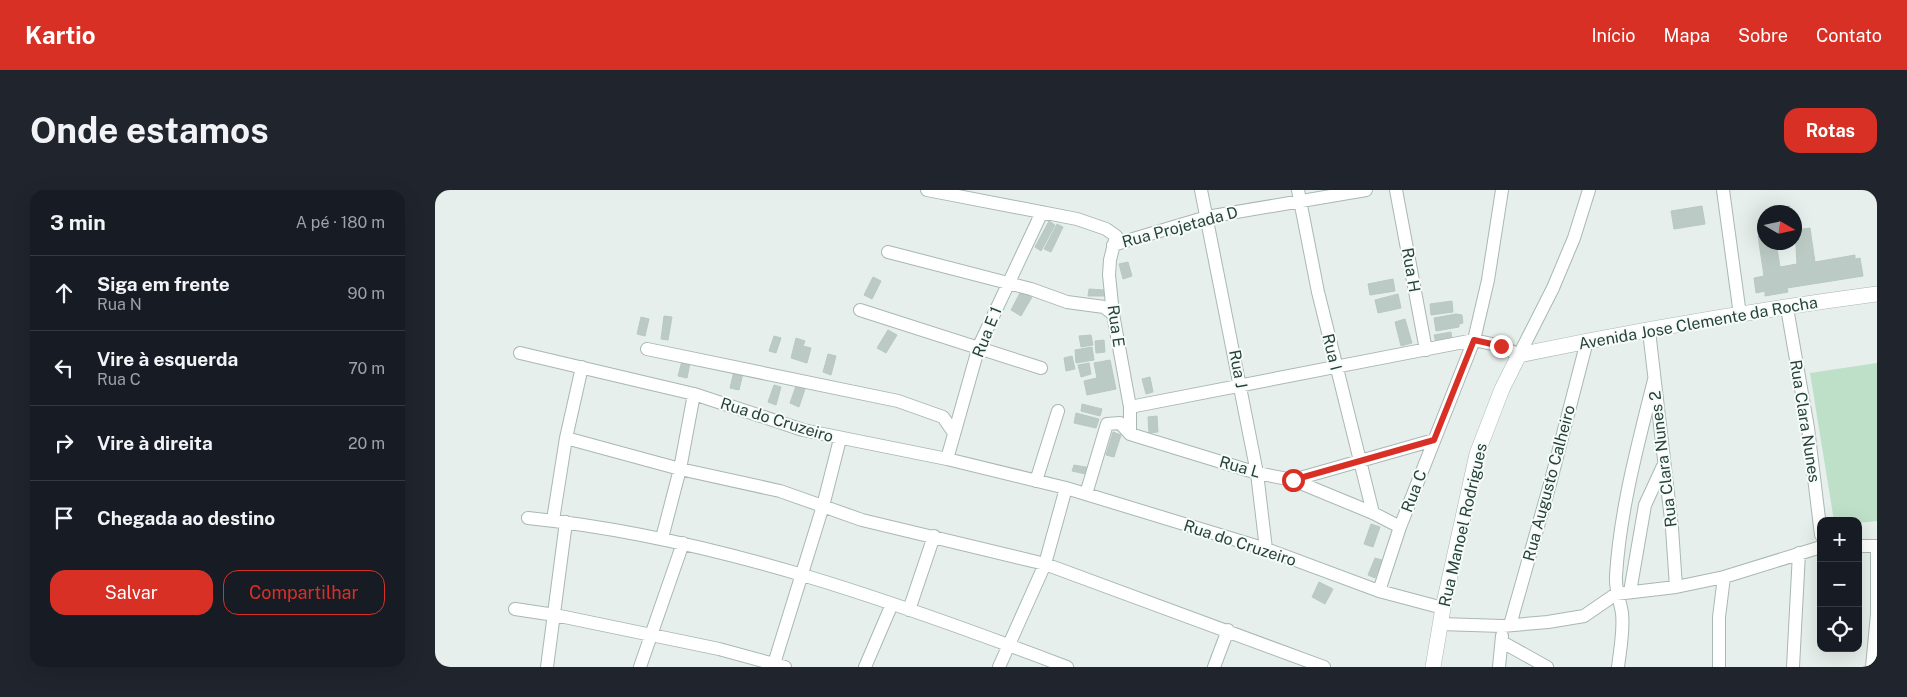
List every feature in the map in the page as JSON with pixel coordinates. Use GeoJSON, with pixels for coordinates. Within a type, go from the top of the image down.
{"type":"FeatureCollection","features":[{"type":"Feature","properties":{"kind":"street"},"geometry":{"type":"LineString","coordinates":[[927,190],[1077,219],[1106,229],[1116,236],[1113,245]]}},
{"type":"Feature","properties":{"kind":"street","name":"Rua J"},"geometry":{"type":"LineString","coordinates":[[1201,190],[1257,473],[1266,549]]}},
{"type":"Feature","properties":{"kind":"street","name":"Rua Projetada D"},"geometry":{"type":"LineString","coordinates":[[1113,245],[1207,217],[1299,195],[1366,190]]}},
{"type":"Feature","properties":{"kind":"street","name":"Rua H"},"geometry":{"type":"LineString","coordinates":[[1396,190],[1426,350]]}},
{"type":"Feature","properties":{"kind":"street","name":"Rua C"},"geometry":{"type":"LineString","coordinates":[[1379,591],[1400,528],[1474,340],[1488,280],[1502,190]]}},
{"type":"Feature","properties":{"kind":"street"},"geometry":{"type":"LineString","coordinates":[[1723,190],[1740,315]]}},
{"type":"Feature","properties":{"kind":"street","name":"Rua Manoel Rodrigues"},"geometry":{"type":"LineString","coordinates":[[1433,667],[1443,608],[1477,454],[1502,389],[1553,288],[1591,191]]}},
{"type":"Feature","properties":{"kind":"street","name":"Rua I"},"geometry":{"type":"LineString","coordinates":[[1299,195],[1336,367],[1373,513]]}},
{"type":"Feature","properties":{"kind":"street","name":"Rua E 1"},"geometry":{"type":"LineString","coordinates":[[947,458],[979,346],[1042,212]]}},
{"type":"Feature","properties":{"kind":"street","name":"Rua E"},"geometry":{"type":"LineString","coordinates":[[1113,245],[1109,267],[1113,314],[1130,407]]}},
{"type":"Feature","properties":{"kind":"street"},"geometry":{"type":"LineString","coordinates":[[888,252],[1041,292],[1067,302],[1104,307],[1113,314]]}},
{"type":"Feature","properties":{"kind":"street","name":"Avenida Jose Clemente da Rocha"},"geometry":{"type":"LineString","coordinates":[[1519,355],[1587,341],[1877,294]]}},
{"type":"Feature","properties":{"kind":"street","name":"Rua Clara Nunes"},"geometry":{"type":"LineString","coordinates":[[1787,308],[1808,428],[1819,517]]}},
{"type":"Feature","properties":{"kind":"street"},"geometry":{"type":"LineString","coordinates":[[860,310],[979,346],[1041,368]]}},
{"type":"Feature","properties":{"kind":"street","name":"Rua Clara Nunes 2"},"geometry":{"type":"LineString","coordinates":[[1649,331],[1676,586]]}},
{"type":"Feature","properties":{"kind":"street"},"geometry":{"type":"LineString","coordinates":[[1131,434],[1130,407],[1241,387],[1474,340],[1501,346],[1519,355]]}},
{"type":"Feature","properties":{"kind":"street","name":"Rua Augusto Calheiro"},"geometry":{"type":"LineString","coordinates":[[1499,667],[1506,626],[1550,484],[1587,341]]}},
{"type":"Feature","properties":{"kind":"street"},"geometry":{"type":"LineString","coordinates":[[647,349],[898,401],[943,417],[954,433]]}},
{"type":"Feature","properties":{"kind":"street","name":"Rua do Cruzeiro"},"geometry":{"type":"LineString","coordinates":[[520,353],[694,394],[803,430],[840,439],[947,458],[1066,488],[1266,549],[1379,591],[1443,608]]}},
{"type":"Feature","properties":{"kind":"street"},"geometry":{"type":"LineString","coordinates":[[547,667],[555,615],[559,521],[566,438],[582,368]]}},
{"type":"Feature","properties":{"kind":"street"},"geometry":{"type":"LineString","coordinates":[[1618,667],[1622,614],[1616,594],[1616,575],[1622,526],[1638,444],[1654,380]]}},
{"type":"Feature","properties":{"kind":"street"},"geometry":{"type":"LineString","coordinates":[[662,538],[680,469],[694,394]]}},
{"type":"Feature","properties":{"kind":"street"},"geometry":{"type":"LineString","coordinates":[[1036,481],[1058,411]]}},
{"type":"Feature","properties":{"kind":"street","name":"Rua L"},"geometry":{"type":"LineString","coordinates":[[1086,494],[1107,424],[1120,423],[1131,434],[1257,473],[1293,480],[1373,513],[1400,528]]}},
{"type":"Feature","properties":{"kind":"street"},"geometry":{"type":"LineString","coordinates":[[566,438],[680,469],[781,491],[862,520],[1045,564],[1324,667]]}},
{"type":"Feature","properties":{"kind":"street"},"geometry":{"type":"LineString","coordinates":[[515,609],[555,615],[719,649],[777,666],[823,506],[840,439]]}},
{"type":"Feature","properties":{"kind":"street"},"geometry":{"type":"LineString","coordinates":[[1293,480],[1434,440]]}},
{"type":"Feature","properties":{"kind":"street"},"geometry":{"type":"LineString","coordinates":[[1630,592],[1645,505],[1663,466]]}},
{"type":"Feature","properties":{"kind":"street"},"geometry":{"type":"LineString","coordinates":[[999,667],[1045,564],[1066,488]]}},
{"type":"Feature","properties":{"kind":"street"},"geometry":{"type":"LineString","coordinates":[[528,518],[559,521],[662,538],[802,574],[1009,645],[1067,667]]}},
{"type":"Feature","properties":{"kind":"street"},"geometry":{"type":"LineString","coordinates":[[909,610],[934,536]]}},
{"type":"Feature","properties":{"kind":"street"},"geometry":{"type":"LineString","coordinates":[[640,667],[683,543]]}},
{"type":"Feature","properties":{"kind":"street"},"geometry":{"type":"LineString","coordinates":[[1862,546],[1877,546],[1877,614],[1872,667]]}},
{"type":"Feature","properties":{"kind":"street"},"geometry":{"type":"LineString","coordinates":[[1441,624],[1506,626],[1584,616],[1616,594],[1724,577],[1817,548]]}},
{"type":"Feature","properties":{"kind":"street"},"geometry":{"type":"LineString","coordinates":[[1793,667],[1799,553]]}},
{"type":"Feature","properties":{"kind":"street"},"geometry":{"type":"LineString","coordinates":[[1719,667],[1719,617],[1724,577]]}},
{"type":"Feature","properties":{"kind":"street"},"geometry":{"type":"LineString","coordinates":[[865,667],[892,604]]}},
{"type":"Feature","properties":{"kind":"street"},"geometry":{"type":"LineString","coordinates":[[1214,667],[1228,630]]}},
{"type":"Feature","properties":{"kind":"street"},"geometry":{"type":"LineString","coordinates":[[1502,642],[1547,667]]}},
{"type":"Feature","properties":{"kind":"green space"},"geometry":{"type":"Polygon","coordinates":[[[1877,363],[1877,521],[1862,523],[1862,517],[1833,517],[1810,373],[1877,363]]]}},
{"type":"Feature","properties":{"kind":"building"},"geometry":{"type":"Polygon","coordinates":[[[1702,206],[1705,224],[1674,229],[1671,211],[1702,206]]]}},
{"type":"Feature","properties":{"kind":"building"},"geometry":{"type":"Polygon","coordinates":[[[1049,221],[1055,225],[1041,251],[1035,247],[1049,221]]]}},
{"type":"Feature","properties":{"kind":"building"},"geometry":{"type":"Polygon","coordinates":[[[1057,224],[1063,227],[1051,252],[1044,249],[1057,224]]]}},
{"type":"Feature","properties":{"kind":"building"},"geometry":{"type":"Polygon","coordinates":[[[1810,228],[1815,262],[1855,255],[1855,259],[1860,258],[1863,276],[1787,288],[1788,292],[1765,296],[1765,291],[1756,293],[1754,278],[1764,276],[1760,250],[1777,250],[1780,267],[1797,264],[1796,250],[1802,250],[1802,229],[1810,228]]]}},
{"type":"Feature","properties":{"kind":"building"},"geometry":{"type":"Polygon","coordinates":[[[1128,262],[1132,276],[1123,279],[1119,264],[1128,262]]]}},
{"type":"Feature","properties":{"kind":"building"},"geometry":{"type":"Polygon","coordinates":[[[873,277],[881,281],[872,299],[864,295],[873,277]]]}},
{"type":"Feature","properties":{"kind":"building"},"geometry":{"type":"Polygon","coordinates":[[[1393,279],[1395,291],[1370,295],[1368,284],[1393,279]]]}},
{"type":"Feature","properties":{"kind":"building"},"geometry":{"type":"Polygon","coordinates":[[[1089,289],[1104,290],[1104,296],[1088,296],[1089,289]]]}},
{"type":"Feature","properties":{"kind":"building"},"geometry":{"type":"Polygon","coordinates":[[[1021,291],[1032,297],[1021,316],[1011,310],[1021,291]]]}},
{"type":"Feature","properties":{"kind":"building"},"geometry":{"type":"Polygon","coordinates":[[[1398,294],[1401,308],[1378,313],[1375,300],[1398,294]]]}},
{"type":"Feature","properties":{"kind":"building"},"geometry":{"type":"Polygon","coordinates":[[[1452,301],[1453,312],[1431,315],[1430,304],[1452,301]]]}},
{"type":"Feature","properties":{"kind":"building"},"geometry":{"type":"Polygon","coordinates":[[[1456,314],[1462,315],[1463,323],[1459,324],[1459,327],[1436,331],[1434,318],[1456,314]]]}},
{"type":"Feature","properties":{"kind":"building"},"geometry":{"type":"Polygon","coordinates":[[[664,316],[672,317],[668,340],[661,339],[664,316]]]}},
{"type":"Feature","properties":{"kind":"building"},"geometry":{"type":"Polygon","coordinates":[[[641,317],[649,319],[645,336],[637,334],[641,317]]]}},
{"type":"Feature","properties":{"kind":"building"},"geometry":{"type":"Polygon","coordinates":[[[1405,319],[1412,343],[1401,346],[1395,322],[1405,319]]]}},
{"type":"Feature","properties":{"kind":"building"},"geometry":{"type":"Polygon","coordinates":[[[888,330],[897,335],[886,353],[877,348],[888,330]]]}},
{"type":"Feature","properties":{"kind":"building"},"geometry":{"type":"Polygon","coordinates":[[[1451,332],[1452,339],[1436,343],[1434,335],[1451,332]]]}},
{"type":"Feature","properties":{"kind":"building"},"geometry":{"type":"Polygon","coordinates":[[[1091,335],[1093,345],[1081,347],[1079,336],[1091,335]]]}},
{"type":"Feature","properties":{"kind":"building"},"geometry":{"type":"Polygon","coordinates":[[[774,336],[781,338],[776,353],[769,351],[774,336]]]}},
{"type":"Feature","properties":{"kind":"building"},"geometry":{"type":"Polygon","coordinates":[[[796,338],[805,341],[803,346],[811,348],[807,363],[791,358],[796,338]]]}},
{"type":"Feature","properties":{"kind":"building"},"geometry":{"type":"Polygon","coordinates":[[[1104,340],[1105,352],[1096,353],[1095,341],[1104,340]]]}},
{"type":"Feature","properties":{"kind":"building"},"geometry":{"type":"Polygon","coordinates":[[[1092,347],[1094,360],[1076,363],[1075,350],[1092,347]]]}},
{"type":"Feature","properties":{"kind":"building"},"geometry":{"type":"Polygon","coordinates":[[[828,354],[836,356],[831,375],[823,372],[828,354]]]}},
{"type":"Feature","properties":{"kind":"building"},"geometry":{"type":"Polygon","coordinates":[[[1072,356],[1075,369],[1066,371],[1064,358],[1072,356]]]}},
{"type":"Feature","properties":{"kind":"building"},"geometry":{"type":"Polygon","coordinates":[[[1110,360],[1116,389],[1087,395],[1084,381],[1097,378],[1094,363],[1110,360]]]}},
{"type":"Feature","properties":{"kind":"building"},"geometry":{"type":"Polygon","coordinates":[[[682,361],[690,363],[687,378],[678,376],[682,361]]]}},
{"type":"Feature","properties":{"kind":"building"},"geometry":{"type":"Polygon","coordinates":[[[1089,363],[1091,374],[1081,377],[1078,365],[1089,363]]]}},
{"type":"Feature","properties":{"kind":"building"},"geometry":{"type":"Polygon","coordinates":[[[734,371],[743,373],[739,390],[730,388],[734,371]]]}},
{"type":"Feature","properties":{"kind":"building"},"geometry":{"type":"Polygon","coordinates":[[[1150,377],[1153,392],[1146,394],[1142,379],[1150,377]]]}},
{"type":"Feature","properties":{"kind":"building"},"geometry":{"type":"Polygon","coordinates":[[[797,383],[806,386],[799,407],[790,403],[797,383]]]}},
{"type":"Feature","properties":{"kind":"building"},"geometry":{"type":"Polygon","coordinates":[[[774,385],[781,387],[776,405],[768,402],[774,385]]]}},
{"type":"Feature","properties":{"kind":"building"},"geometry":{"type":"Polygon","coordinates":[[[1082,404],[1102,409],[1100,416],[1081,411],[1082,404]]]}},
{"type":"Feature","properties":{"kind":"building"},"geometry":{"type":"Polygon","coordinates":[[[1076,413],[1099,419],[1096,428],[1074,423],[1076,413]]]}},
{"type":"Feature","properties":{"kind":"building"},"geometry":{"type":"Polygon","coordinates":[[[1157,416],[1158,432],[1149,433],[1148,417],[1157,416]]]}},
{"type":"Feature","properties":{"kind":"building"},"geometry":{"type":"Polygon","coordinates":[[[1113,432],[1121,435],[1114,457],[1106,455],[1113,432]]]}},
{"type":"Feature","properties":{"kind":"building"},"geometry":{"type":"Polygon","coordinates":[[[1074,465],[1091,468],[1090,475],[1072,471],[1074,465]]]}},
{"type":"Feature","properties":{"kind":"building"},"geometry":{"type":"Polygon","coordinates":[[[1371,524],[1380,527],[1373,547],[1364,544],[1371,524]]]}},
{"type":"Feature","properties":{"kind":"building"},"geometry":{"type":"Polygon","coordinates":[[[1375,558],[1382,560],[1375,578],[1368,575],[1375,558]]]}},
{"type":"Feature","properties":{"kind":"building"},"geometry":{"type":"Polygon","coordinates":[[[1319,582],[1333,589],[1325,604],[1312,597],[1319,582]]]}},
{"type":"Feature","properties":{"kind":"route"},"geometry":{"type":"LineString","coordinates":[[1293,480],[1434,440],[1474,340],[1501,346]]}}]}
